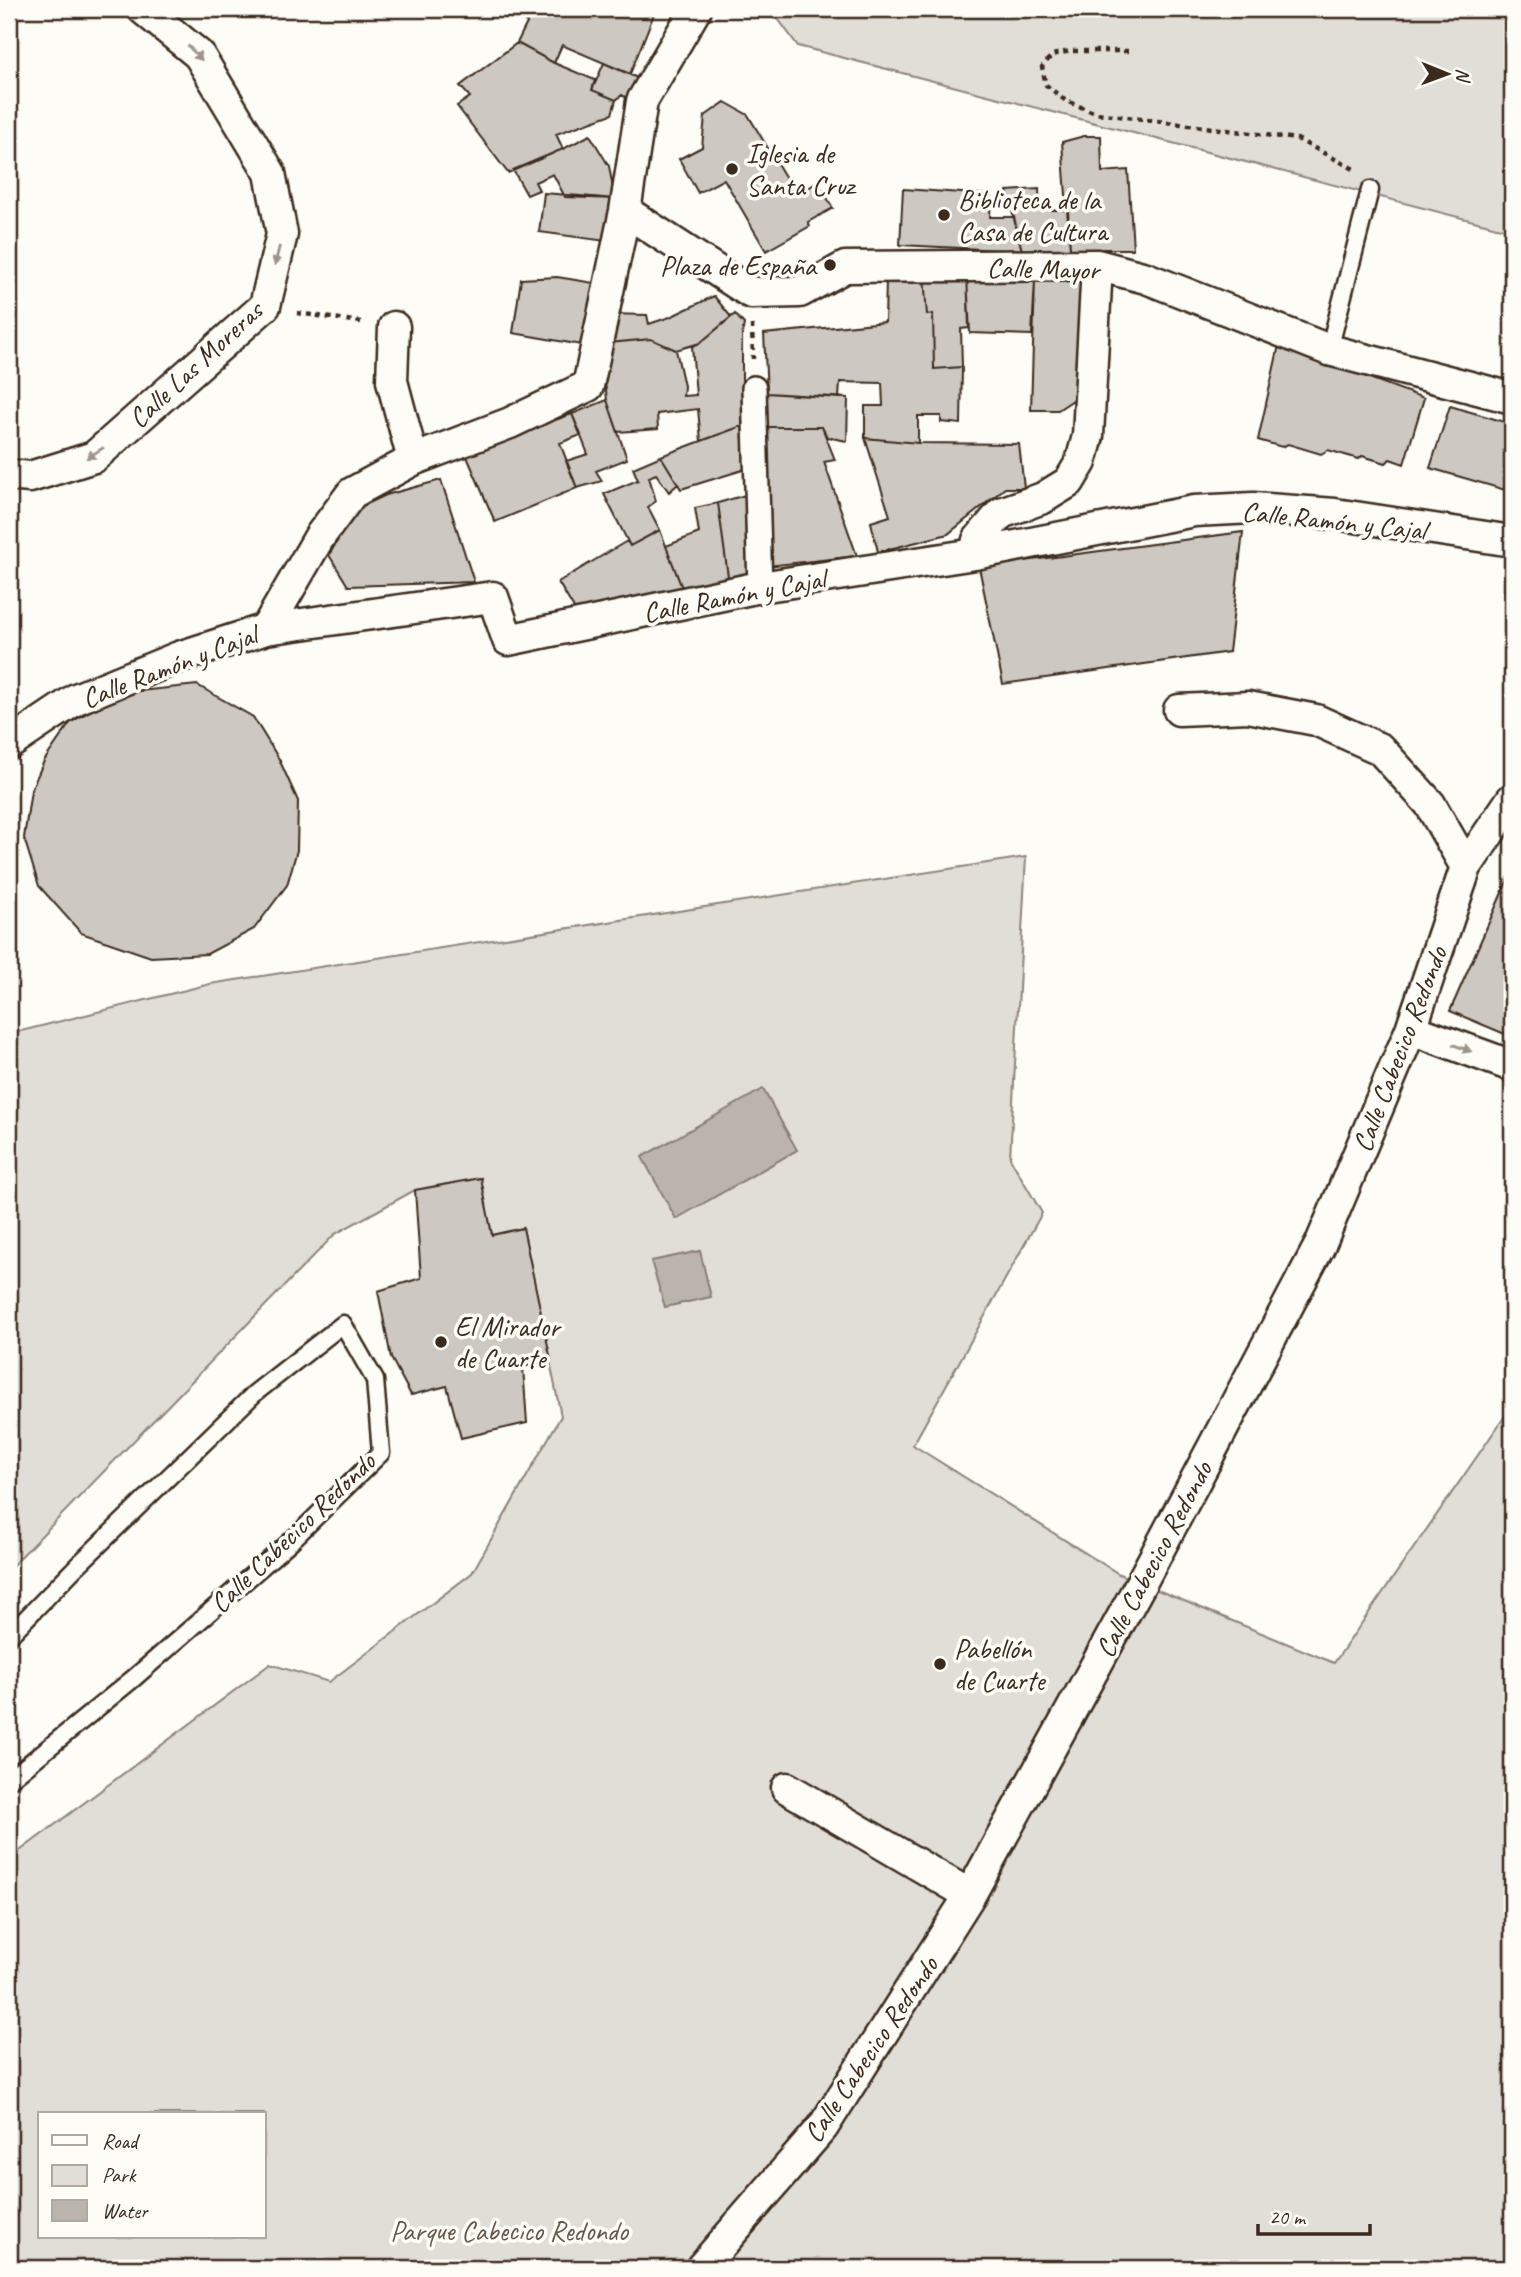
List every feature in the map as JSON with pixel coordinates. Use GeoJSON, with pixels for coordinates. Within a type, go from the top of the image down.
{"type":"FeatureCollection","features":[{"type":"Feature","properties":{"kind":"street","name":"Calle Las Moreras"},"geometry":{"type":"LineString","coordinates":[[9,475],[30,477],[93,457],[265,306],[282,234],[270,173],[199,55],[143,9]]}},
{"type":"Feature","properties":{"kind":"street"},"geometry":{"type":"LineString","coordinates":[[265,629],[320,536],[352,493],[413,460],[510,424],[588,386],[625,211],[642,101],[696,9]]}},
{"type":"Feature","properties":{"kind":"street"},"geometry":{"type":"LineString","coordinates":[[625,211],[751,293]]}},
{"type":"Feature","properties":{"kind":"street"},"geometry":{"type":"LineString","coordinates":[[975,554],[978,540],[1001,513],[1043,498],[1069,482],[1081,462],[1088,436],[1097,265]]}},
{"type":"Feature","properties":{"kind":"street","name":"Calle Mayor"},"geometry":{"type":"LineString","coordinates":[[751,293],[800,292],[845,267],[1097,265],[1146,278],[1329,350],[1512,398]]}},
{"type":"Feature","properties":{"kind":"street"},"geometry":{"type":"LineString","coordinates":[[394,327],[392,381],[413,460]]}},
{"type":"Feature","properties":{"kind":"street"},"geometry":{"type":"LineString","coordinates":[[754,388],[760,587]]}},
{"type":"Feature","properties":{"kind":"street","name":"Calle Ramón y Cajal"},"geometry":{"type":"LineString","coordinates":[[9,744],[76,699],[179,657],[265,629],[493,597],[508,640],[760,587],[975,554],[1194,511],[1254,508],[1335,514],[1512,541]]}},
{"type":"Feature","properties":{"kind":"street"},"geometry":{"type":"LineString","coordinates":[[1179,710],[1248,707],[1315,720],[1380,750],[1430,804],[1466,867]]}},
{"type":"Feature","properties":{"kind":"street","name":"Calle Cabecico Redondo"},"geometry":{"type":"LineString","coordinates":[[701,2268],[823,2127],[970,1895],[1140,1585],[1320,1245],[1411,1029],[1466,867],[1512,799]]}},
{"type":"Feature","properties":{"kind":"street"},"geometry":{"type":"LineString","coordinates":[[1411,1029],[1512,1066]]}},
{"type":"Feature","properties":{"kind":"street"},"geometry":{"type":"LineString","coordinates":[[787,1788],[970,1895]]}},
{"type":"Feature","properties":{"kind":"lane"},"geometry":{"type":"LineString","coordinates":[[1329,350],[1370,190]]}},
{"type":"Feature","properties":{"kind":"lane","name":"Calle Cabecico Redondo"},"geometry":{"type":"LineString","coordinates":[[9,1636],[255,1393],[343,1324],[375,1380],[381,1453],[291,1541],[134,1678],[9,1780]]}},
{"type":"Feature","properties":{"kind":"path"},"geometry":{"type":"LineString","coordinates":[[1128,51],[1070,51],[1052,55],[1042,67],[1046,85],[1066,101],[1097,113],[1297,139],[1363,173],[1370,190]]}},
{"type":"Feature","properties":{"kind":"path"},"geometry":{"type":"LineString","coordinates":[[751,293],[754,388]]}},
{"type":"Feature","properties":{"kind":"path"},"geometry":{"type":"LineString","coordinates":[[265,306],[394,327]]}},
{"type":"Feature","properties":{"kind":"green space"},"geometry":{"type":"Polygon","coordinates":[[[771,9],[1512,9],[1512,231],[798,46],[771,9]]]}},
{"type":"Feature","properties":{"kind":"green space","name":"Parque Cabecico Redondo"},"geometry":{"type":"Polygon","coordinates":[[[1026,857],[1010,1158],[1042,1213],[913,1445],[1119,1574],[1334,1663],[1512,1406],[1512,2268],[9,2268],[9,1859],[270,1664],[329,1682],[472,1573],[561,1416],[523,1228],[492,1235],[480,1178],[415,1190],[335,1234],[9,1569],[9,1034],[210,984],[1026,857]]]}},
{"type":"Feature","properties":{"kind":"water"},"geometry":{"type":"Polygon","coordinates":[[[763,1089],[797,1150],[676,1219],[642,1157],[763,1089]]]}},
{"type":"Feature","properties":{"kind":"water"},"geometry":{"type":"Polygon","coordinates":[[[700,1251],[711,1297],[665,1307],[651,1261],[700,1251]]]}},
{"type":"Feature","properties":{"kind":"building"},"geometry":{"type":"Polygon","coordinates":[[[527,9],[656,9],[630,74],[562,45],[554,63],[517,43],[527,23],[522,19],[527,9]]]}},
{"type":"Feature","properties":{"kind":"building"},"geometry":{"type":"Polygon","coordinates":[[[517,43],[554,63],[595,80],[592,90],[616,100],[612,114],[556,134],[563,149],[508,173],[457,106],[470,97],[460,86],[517,43]]]}},
{"type":"Feature","properties":{"kind":"building"},"geometry":{"type":"Polygon","coordinates":[[[604,63],[644,81],[633,102],[622,95],[616,100],[592,90],[604,63]]]}},
{"type":"Feature","properties":{"kind":"building","name":"Iglesia de Santa Cruz"},"geometry":{"type":"Polygon","coordinates":[[[725,102],[748,115],[796,195],[818,182],[833,208],[808,222],[810,226],[766,251],[724,179],[698,193],[679,159],[702,147],[705,116],[725,102]]]}},
{"type":"Feature","properties":{"kind":"building"},"geometry":{"type":"Polygon","coordinates":[[[590,135],[609,166],[615,199],[565,197],[553,174],[535,182],[539,190],[527,195],[513,170],[590,135]]]}},
{"type":"Feature","properties":{"kind":"building"},"geometry":{"type":"Polygon","coordinates":[[[1084,136],[1101,136],[1102,172],[1128,170],[1133,249],[1070,249],[1062,142],[1084,136]]]}},
{"type":"Feature","properties":{"kind":"building"},"geometry":{"type":"Polygon","coordinates":[[[903,189],[991,195],[990,217],[1014,217],[1022,251],[900,245],[903,189]]]}},
{"type":"Feature","properties":{"kind":"building"},"geometry":{"type":"Polygon","coordinates":[[[1039,189],[1040,210],[1068,210],[1070,249],[1022,251],[1007,191],[1039,189]]]}},
{"type":"Feature","properties":{"kind":"building"},"geometry":{"type":"Polygon","coordinates":[[[544,193],[615,199],[606,241],[539,232],[544,193]]]}},
{"type":"Feature","properties":{"kind":"building"},"geometry":{"type":"Polygon","coordinates":[[[967,272],[969,328],[961,329],[962,367],[934,369],[933,314],[927,315],[924,276],[967,272]]]}},
{"type":"Feature","properties":{"kind":"building"},"geometry":{"type":"Polygon","coordinates":[[[924,276],[927,315],[933,314],[934,369],[962,367],[961,424],[941,422],[941,416],[918,416],[918,443],[865,438],[865,406],[883,406],[882,383],[840,382],[839,398],[767,393],[764,334],[885,322],[886,279],[924,276]]]}},
{"type":"Feature","properties":{"kind":"building"},"geometry":{"type":"Polygon","coordinates":[[[557,277],[594,283],[582,345],[513,333],[521,279],[557,277]]]}},
{"type":"Feature","properties":{"kind":"building"},"geometry":{"type":"Polygon","coordinates":[[[967,277],[1035,280],[1032,335],[970,333],[967,277]]]}},
{"type":"Feature","properties":{"kind":"building"},"geometry":{"type":"Polygon","coordinates":[[[1035,280],[1083,281],[1079,396],[1058,410],[1031,410],[1035,280]]]}},
{"type":"Feature","properties":{"kind":"building"},"geometry":{"type":"Polygon","coordinates":[[[714,296],[731,317],[700,343],[676,350],[651,339],[609,343],[609,314],[647,315],[649,324],[714,296]]]}},
{"type":"Feature","properties":{"kind":"building"},"geometry":{"type":"Polygon","coordinates":[[[735,314],[744,324],[742,426],[701,441],[698,409],[657,414],[658,429],[618,432],[607,400],[604,372],[609,343],[651,339],[676,350],[684,386],[683,396],[696,395],[692,346],[700,343],[735,314]]]}},
{"type":"Feature","properties":{"kind":"building"},"geometry":{"type":"Polygon","coordinates":[[[1279,345],[1424,398],[1404,464],[1390,459],[1386,463],[1362,456],[1359,459],[1328,450],[1321,454],[1288,444],[1282,447],[1258,440],[1279,345]]]}},
{"type":"Feature","properties":{"kind":"building"},"geometry":{"type":"Polygon","coordinates":[[[767,393],[848,398],[847,441],[827,437],[822,427],[766,427],[767,393]]]}},
{"type":"Feature","properties":{"kind":"building"},"geometry":{"type":"Polygon","coordinates":[[[607,400],[627,459],[596,471],[602,481],[577,488],[566,461],[588,454],[572,414],[607,400]]]}},
{"type":"Feature","properties":{"kind":"building"},"geometry":{"type":"Polygon","coordinates":[[[1450,406],[1512,424],[1512,492],[1430,468],[1450,406]]]}},
{"type":"Feature","properties":{"kind":"building"},"geometry":{"type":"Polygon","coordinates":[[[572,414],[581,435],[560,443],[577,488],[495,522],[465,452],[572,414]]]}},
{"type":"Feature","properties":{"kind":"building"},"geometry":{"type":"Polygon","coordinates":[[[742,426],[746,469],[681,489],[661,456],[742,426]]]}},
{"type":"Feature","properties":{"kind":"building"},"geometry":{"type":"Polygon","coordinates":[[[766,427],[822,427],[835,460],[824,462],[857,556],[768,566],[766,427]]]}},
{"type":"Feature","properties":{"kind":"building"},"geometry":{"type":"Polygon","coordinates":[[[865,438],[918,443],[1019,444],[1024,488],[1005,488],[948,534],[878,552],[871,522],[890,516],[865,438]]]}},
{"type":"Feature","properties":{"kind":"building"},"geometry":{"type":"Polygon","coordinates":[[[661,456],[678,484],[669,492],[656,474],[649,477],[656,501],[648,507],[660,530],[630,546],[604,494],[638,480],[633,468],[661,456]]]}},
{"type":"Feature","properties":{"kind":"building"},"geometry":{"type":"Polygon","coordinates":[[[441,480],[474,582],[348,586],[329,555],[356,509],[386,495],[441,480]]]}},
{"type":"Feature","properties":{"kind":"building"},"geometry":{"type":"Polygon","coordinates":[[[745,495],[749,580],[729,584],[718,503],[745,495]]]}},
{"type":"Feature","properties":{"kind":"building"},"geometry":{"type":"Polygon","coordinates":[[[718,503],[729,584],[685,596],[666,546],[699,533],[695,508],[718,503]]]}},
{"type":"Feature","properties":{"kind":"building"},"geometry":{"type":"Polygon","coordinates":[[[660,530],[685,596],[576,612],[558,582],[627,541],[630,546],[660,530]]]}},
{"type":"Feature","properties":{"kind":"building"},"geometry":{"type":"Polygon","coordinates":[[[1243,532],[1229,652],[1003,684],[979,567],[1243,532]]]}},
{"type":"Feature","properties":{"kind":"building"},"geometry":{"type":"Polygon","coordinates":[[[197,685],[253,717],[279,759],[298,801],[297,850],[287,885],[254,929],[207,954],[151,957],[81,933],[39,886],[24,838],[31,790],[44,761],[70,723],[120,693],[197,685]]]}},
{"type":"Feature","properties":{"kind":"building"},"geometry":{"type":"Polygon","coordinates":[[[1512,870],[1512,1037],[1450,1011],[1512,870]]]}},
{"type":"Feature","properties":{"kind":"building"},"geometry":{"type":"Polygon","coordinates":[[[481,1178],[492,1235],[523,1228],[551,1360],[523,1367],[527,1423],[461,1438],[447,1386],[411,1395],[391,1358],[378,1291],[421,1278],[415,1190],[481,1178]]]}},
{"type":"Feature","properties":{"kind":"place","name":"Iglesia de Santa Cruz"},"geometry":{"type":"Point","coordinates":[732,169]}},
{"type":"Feature","properties":{"kind":"place","name":"Biblioteca de la Casa de Cultura"},"geometry":{"type":"Point","coordinates":[944,215]}},
{"type":"Feature","properties":{"kind":"place","name":"Plaza de España"},"geometry":{"type":"Point","coordinates":[830,265]}},
{"type":"Feature","properties":{"kind":"place","name":"El Mirador de Cuarte"},"geometry":{"type":"Point","coordinates":[441,1342]}},
{"type":"Feature","properties":{"kind":"place","name":"Pabellón de Cuarte"},"geometry":{"type":"Point","coordinates":[940,1664]}}]}
